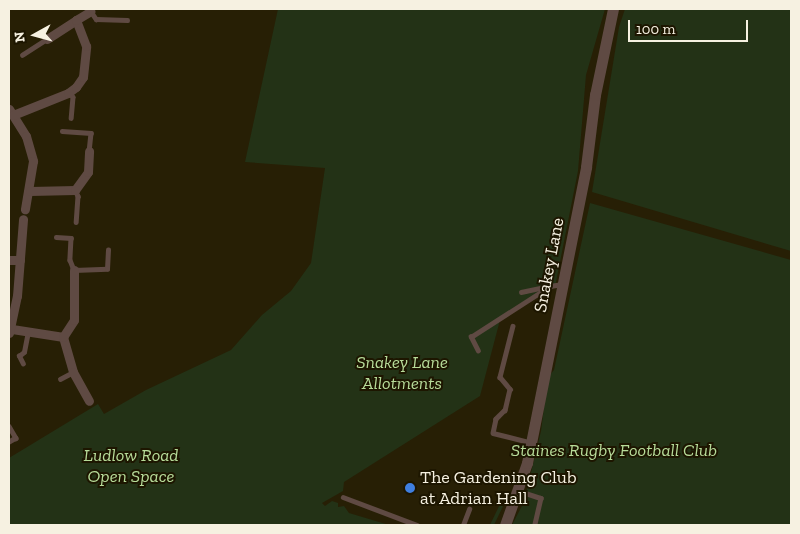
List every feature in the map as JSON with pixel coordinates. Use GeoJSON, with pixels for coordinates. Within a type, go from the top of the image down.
{"type":"FeatureCollection","features":[{"type":"Feature","properties":{"kind":"street","name":"Snakey Lane"},"geometry":{"type":"LineString","coordinates":[[505,525],[519,491],[531,442],[586,167],[600,68],[613,9]]}},
{"type":"Feature","properties":{"kind":"street"},"geometry":{"type":"LineString","coordinates":[[47,39],[90,10]]}},
{"type":"Feature","properties":{"kind":"street"},"geometry":{"type":"LineString","coordinates":[[63,337],[28,331],[10,331],[24,214],[30,191],[33,161],[26,136],[11,112],[70,92],[83,77],[86,46],[76,20]]}},
{"type":"Feature","properties":{"kind":"street"},"geometry":{"type":"LineString","coordinates":[[30,191],[75,190],[88,172],[89,151]]}},
{"type":"Feature","properties":{"kind":"street"},"geometry":{"type":"LineString","coordinates":[[9,260],[20,260]]}},
{"type":"Feature","properties":{"kind":"street"},"geometry":{"type":"LineString","coordinates":[[74,270],[74,320],[63,337],[73,372],[89,401]]}},
{"type":"Feature","properties":{"kind":"lane"},"geometry":{"type":"LineString","coordinates":[[90,10],[96,18],[127,20]]}},
{"type":"Feature","properties":{"kind":"lane"},"geometry":{"type":"LineString","coordinates":[[22,55],[47,39]]}},
{"type":"Feature","properties":{"kind":"lane"},"geometry":{"type":"LineString","coordinates":[[70,92],[73,97],[71,118]]}},
{"type":"Feature","properties":{"kind":"lane"},"geometry":{"type":"LineString","coordinates":[[62,131],[90,133],[89,151]]}},
{"type":"Feature","properties":{"kind":"lane"},"geometry":{"type":"LineString","coordinates":[[75,190],[78,196],[76,222]]}},
{"type":"Feature","properties":{"kind":"lane"},"geometry":{"type":"LineString","coordinates":[[56,237],[71,238],[70,260],[74,270],[107,269],[108,250]]}},
{"type":"Feature","properties":{"kind":"lane"},"geometry":{"type":"LineString","coordinates":[[521,292],[563,284]]}},
{"type":"Feature","properties":{"kind":"lane"},"geometry":{"type":"LineString","coordinates":[[478,351],[471,337],[550,286]]}},
{"type":"Feature","properties":{"kind":"lane"},"geometry":{"type":"LineString","coordinates":[[513,326],[500,377],[510,389],[505,410],[496,419],[494,433],[531,442]]}},
{"type":"Feature","properties":{"kind":"lane"},"geometry":{"type":"LineString","coordinates":[[23,364],[19,356],[24,352],[28,331]]}},
{"type":"Feature","properties":{"kind":"lane"},"geometry":{"type":"LineString","coordinates":[[60,379],[73,372]]}},
{"type":"Feature","properties":{"kind":"lane"},"geometry":{"type":"LineString","coordinates":[[9,426],[16,438],[9,442]]}},
{"type":"Feature","properties":{"kind":"lane"},"geometry":{"type":"LineString","coordinates":[[519,491],[541,498],[535,525]]}},
{"type":"Feature","properties":{"kind":"lane"},"geometry":{"type":"LineString","coordinates":[[343,497],[417,525]]}},
{"type":"Feature","properties":{"kind":"lane"},"geometry":{"type":"LineString","coordinates":[[463,525],[468,509]]}},
{"type":"Feature","properties":{"kind":"green space"},"geometry":{"type":"Polygon","coordinates":[[[278,9],[605,9],[586,75],[578,171],[555,287],[500,320],[480,396],[344,482],[343,491],[322,503],[325,506],[332,501],[338,503],[338,507],[344,506],[349,513],[389,525],[9,525],[9,458],[98,404],[104,414],[146,390],[231,350],[262,315],[291,291],[311,263],[325,168],[245,162],[278,9]]]}},
{"type":"Feature","properties":{"kind":"green space"},"geometry":{"type":"Polygon","coordinates":[[[625,9],[791,9],[791,251],[592,192],[619,27],[625,9]]]}},
{"type":"Feature","properties":{"kind":"green space","name":"Staines Rugby Football Club"},"geometry":{"type":"Polygon","coordinates":[[[590,203],[791,260],[791,525],[512,525],[524,502],[541,431],[548,377],[554,370],[590,203]]]}},
{"type":"Feature","properties":{"kind":"green space"},"geometry":{"type":"Polygon","coordinates":[[[505,502],[494,525],[490,525],[500,504],[505,502]]]}},
{"type":"Feature","properties":{"kind":"place","name":"The Gardening Club at Adrian Hall"},"geometry":{"type":"Point","coordinates":[410,488]}},
{"type":"Feature","properties":{"kind":"park label","name":"Snakey Lane Allotments"},"geometry":{"type":"Point","coordinates":[402,373]}},
{"type":"Feature","properties":{"kind":"park label","name":"Ludlow Road Open Space"},"geometry":{"type":"Point","coordinates":[131,466]}}]}
